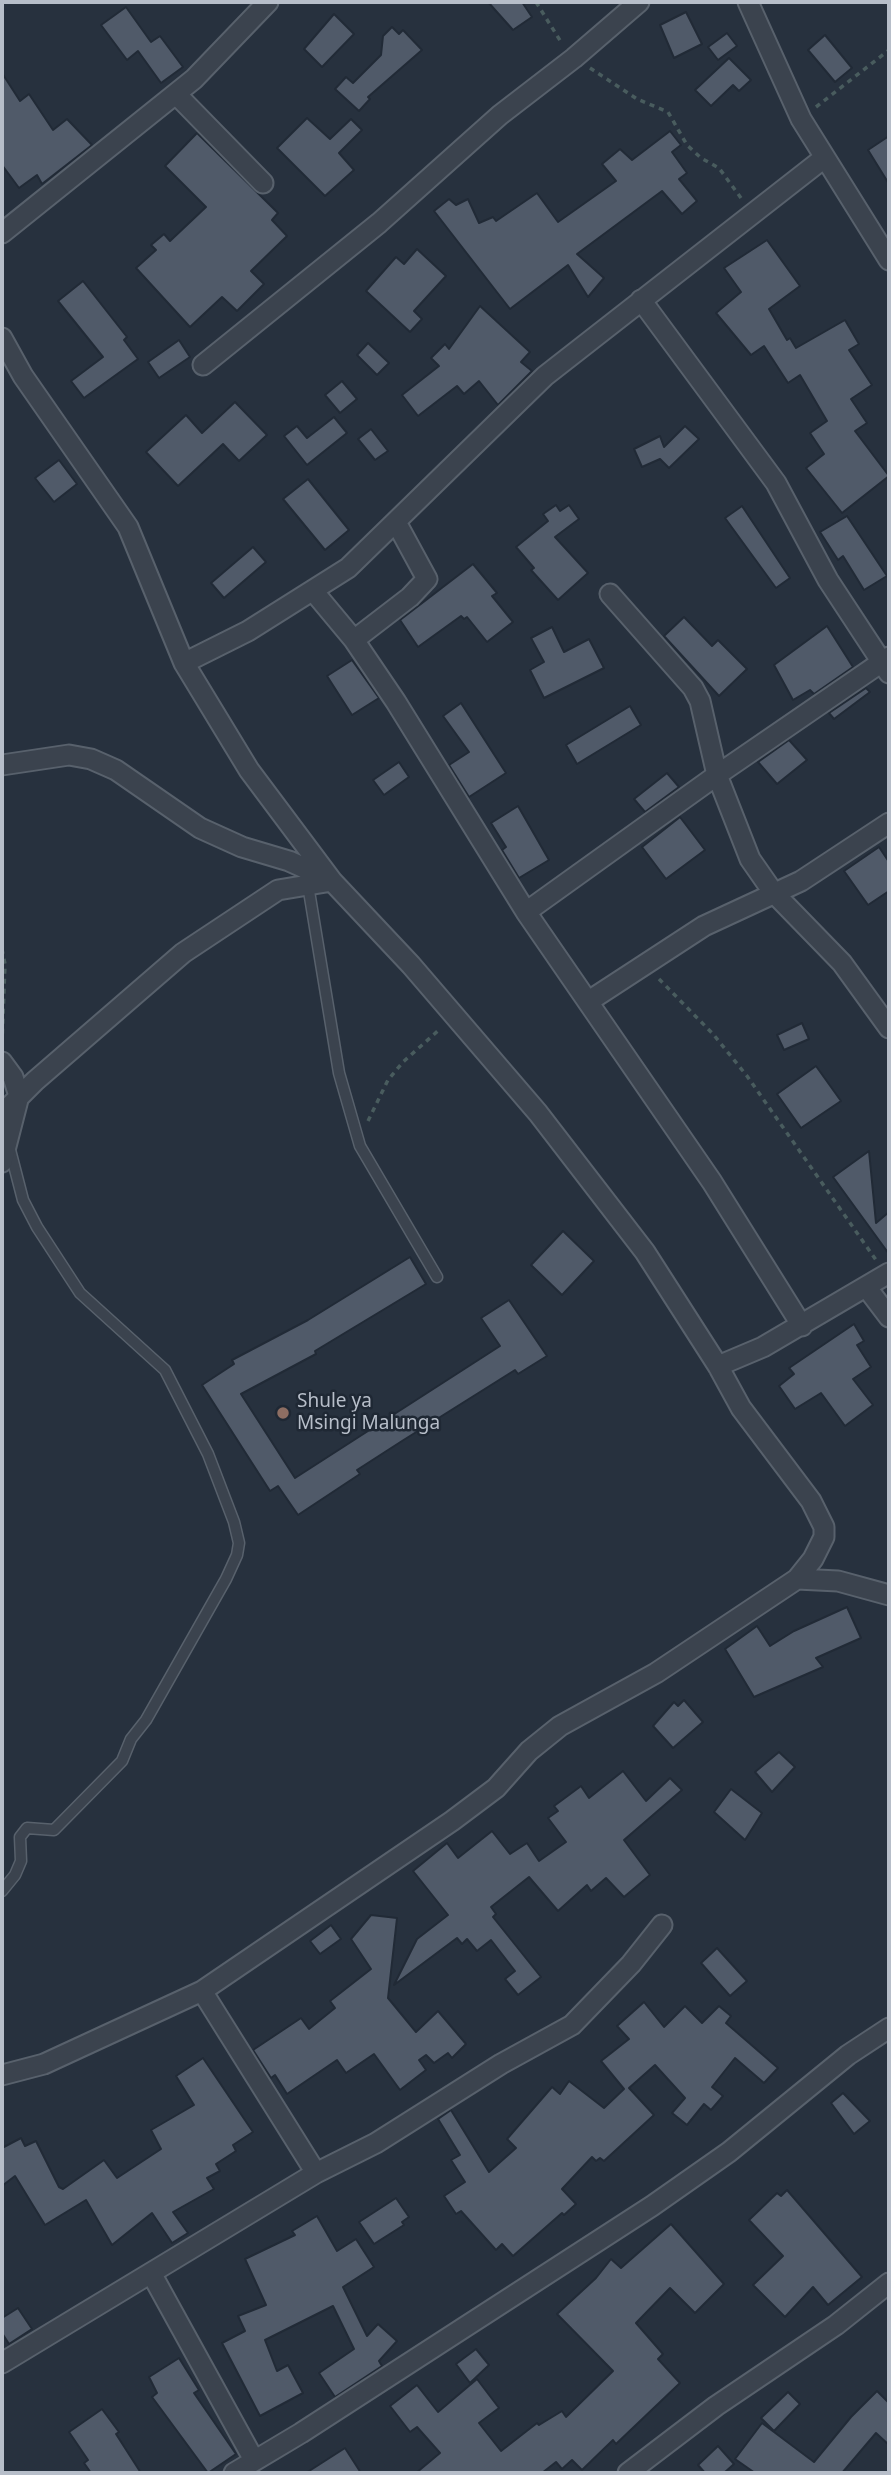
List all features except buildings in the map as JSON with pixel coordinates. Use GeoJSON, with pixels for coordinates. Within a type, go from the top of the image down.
{"type":"FeatureCollection","features":[{"type":"Feature","properties":{"kind":"street"},"geometry":{"type":"LineString","coordinates":[[2,233],[194,79],[268,2]]}},
{"type":"Feature","properties":{"kind":"street"},"geometry":{"type":"LineString","coordinates":[[203,365],[379,223],[500,114],[574,58],[639,2]]}},
{"type":"Feature","properties":{"kind":"street"},"geometry":{"type":"LineString","coordinates":[[748,2],[801,119],[889,260]]}},
{"type":"Feature","properties":{"kind":"street"},"geometry":{"type":"LineString","coordinates":[[176,94],[263,183]]}},
{"type":"Feature","properties":{"kind":"street"},"geometry":{"type":"LineString","coordinates":[[184,663],[314,592],[348,568],[545,376],[824,158]]}},
{"type":"Feature","properties":{"kind":"street"},"geometry":{"type":"LineString","coordinates":[[526,912],[717,775],[886,665],[828,580],[776,484],[641,300]]}},
{"type":"Feature","properties":{"kind":"street"},"geometry":{"type":"LineString","coordinates":[[2,338],[23,376],[128,527],[184,663],[249,770],[332,881],[538,1114],[645,1252],[718,1366],[741,1408],[772,1454],[811,1501],[824,1527],[821,1547],[797,1579],[656,1673],[560,1726],[529,1751],[496,1788],[452,1821],[202,1991],[44,2064],[2,2075]]}},
{"type":"Feature","properties":{"kind":"street"},"geometry":{"type":"LineString","coordinates":[[354,640],[410,597],[427,579],[396,522]]}},
{"type":"Feature","properties":{"kind":"street"},"geometry":{"type":"LineString","coordinates":[[314,592],[354,640],[526,912],[712,1182],[802,1326]]}},
{"type":"Feature","properties":{"kind":"street"},"geometry":{"type":"LineString","coordinates":[[610,594],[693,688],[700,701],[717,775],[750,859],[773,892],[842,962],[889,1028]]}},
{"type":"Feature","properties":{"kind":"street"},"geometry":{"type":"LineString","coordinates":[[2,765],[69,755],[90,759],[116,770],[200,828],[242,848],[289,861],[332,881]]}},
{"type":"Feature","properties":{"kind":"street"},"geometry":{"type":"LineString","coordinates":[[589,1001],[704,926],[773,892],[802,881],[889,823]]}},
{"type":"Feature","properties":{"kind":"street"},"geometry":{"type":"LineString","coordinates":[[2,1114],[19,1096],[183,953],[278,890],[332,881]]}},
{"type":"Feature","properties":{"kind":"street"},"geometry":{"type":"LineString","coordinates":[[2,1062],[13,1077],[19,1096],[2,1162]]}},
{"type":"Feature","properties":{"kind":"street"},"geometry":{"type":"LineString","coordinates":[[718,1366],[737,1360],[802,1326],[887,1274]]}},
{"type":"Feature","properties":{"kind":"street"},"geometry":{"type":"LineString","coordinates":[[867,1288],[889,1317]]}},
{"type":"Feature","properties":{"kind":"street"},"geometry":{"type":"LineString","coordinates":[[797,1579],[838,1581],[889,1595]]}},
{"type":"Feature","properties":{"kind":"street"},"geometry":{"type":"LineString","coordinates":[[2,2363],[316,2173],[376,2143],[501,2064],[572,2025],[631,1964],[662,1924]]}},
{"type":"Feature","properties":{"kind":"street"},"geometry":{"type":"LineString","coordinates":[[202,1991],[316,2173]]}},
{"type":"Feature","properties":{"kind":"street"},"geometry":{"type":"LineString","coordinates":[[233,2473],[301,2434],[653,2206],[729,2152],[848,2055],[889,2028]]}},
{"type":"Feature","properties":{"kind":"street"},"geometry":{"type":"LineString","coordinates":[[151,2273],[254,2460]]}},
{"type":"Feature","properties":{"kind":"street"},"geometry":{"type":"LineString","coordinates":[[628,2473],[716,2406],[836,2325],[889,2283]]}},
{"type":"Feature","properties":{"kind":"lane"},"geometry":{"type":"LineString","coordinates":[[308,884],[337,1062],[360,1146],[438,1277]]}},
{"type":"Feature","properties":{"kind":"lane"},"geometry":{"type":"LineString","coordinates":[[2,1891],[15,1875],[21,1861],[20,1837],[27,1828],[54,1829],[122,1761],[131,1739],[153,1709],[226,1579],[237,1555],[239,1543],[234,1522],[208,1454],[165,1370],[79,1293],[57,1261],[23,1200],[8,1139]]}},
{"type":"Feature","properties":{"kind":"path"},"geometry":{"type":"LineString","coordinates":[[536,2],[548,26],[574,58],[637,99],[668,112],[687,145],[719,169],[742,199],[767,202]]}},
{"type":"Feature","properties":{"kind":"path"},"geometry":{"type":"LineString","coordinates":[[801,119],[889,50]]}},
{"type":"Feature","properties":{"kind":"path"},"geometry":{"type":"LineString","coordinates":[[2,949],[5,964],[2,1051]]}},
{"type":"Feature","properties":{"kind":"path"},"geometry":{"type":"LineString","coordinates":[[646,964],[713,1034],[747,1076],[887,1274]]}},
{"type":"Feature","properties":{"kind":"path"},"geometry":{"type":"LineString","coordinates":[[360,1146],[376,1100],[388,1080],[410,1055],[455,1017]]}},
{"type":"Feature","properties":{"kind":"place","name":"Shule ya Msingi Malunga"},"geometry":{"type":"Point","coordinates":[283,1413]}}]}
